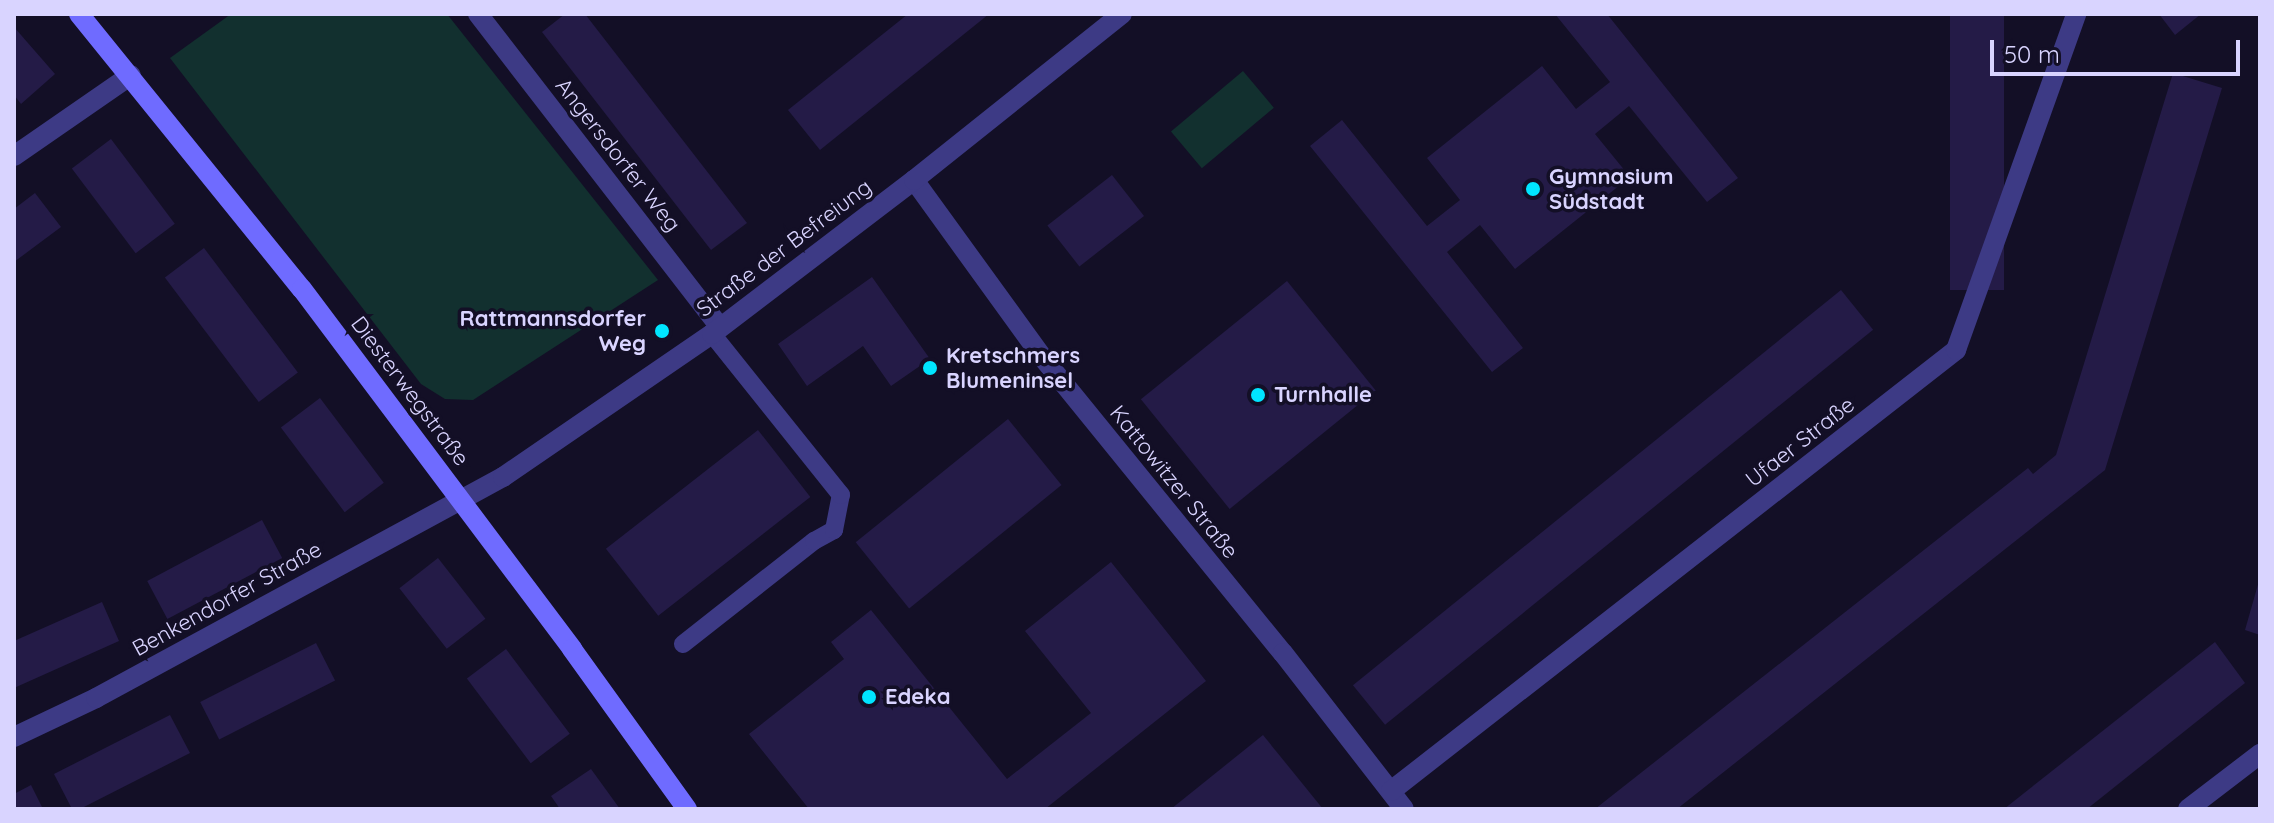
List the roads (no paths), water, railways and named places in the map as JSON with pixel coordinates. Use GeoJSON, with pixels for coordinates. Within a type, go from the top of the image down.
{"type":"FeatureCollection","features":[{"type":"Feature","properties":{"kind":"street","name":"Diesterwegstraße"},"geometry":{"type":"LineString","coordinates":[[79,14],[302,289],[460,498],[687,809]]}},
{"type":"Feature","properties":{"kind":"street","name":"Angersdorfer Weg"},"geometry":{"type":"LineString","coordinates":[[478,14],[716,330]]}},
{"type":"Feature","properties":{"kind":"street","name":"Straße der Befreiung"},"geometry":{"type":"LineString","coordinates":[[460,498],[503,477],[716,330],[914,180],[1122,14]]}},
{"type":"Feature","properties":{"kind":"street","name":"Ufaer Straße"},"geometry":{"type":"LineString","coordinates":[[1391,791],[1956,350],[2076,14]]}},
{"type":"Feature","properties":{"kind":"street"},"geometry":{"type":"LineString","coordinates":[[14,156],[131,75]]}},
{"type":"Feature","properties":{"kind":"street","name":"Kattowitzer Straße"},"geometry":{"type":"LineString","coordinates":[[914,180],[1043,358],[1404,809]]}},
{"type":"Feature","properties":{"kind":"street","name":"Benkendorfer Straße"},"geometry":{"type":"LineString","coordinates":[[14,737],[96,698],[460,498]]}},
{"type":"Feature","properties":{"kind":"street"},"geometry":{"type":"LineString","coordinates":[[2188,809],[2260,754]]}},
{"type":"Feature","properties":{"kind":"lane"},"geometry":{"type":"LineString","coordinates":[[683,644],[814,541],[834,530],[841,495],[716,330]]}},
{"type":"Feature","properties":{"kind":"place","name":"Gymnasium Südstadt"},"geometry":{"type":"Point","coordinates":[1533,189]}},
{"type":"Feature","properties":{"kind":"place","name":"Rattmannsdorfer Weg"},"geometry":{"type":"Point","coordinates":[662,331]}},
{"type":"Feature","properties":{"kind":"place","name":"Kretschmers Blumeninsel"},"geometry":{"type":"Point","coordinates":[930,368]}},
{"type":"Feature","properties":{"kind":"place","name":"Turnhalle"},"geometry":{"type":"Point","coordinates":[1258,395]}},
{"type":"Feature","properties":{"kind":"place","name":"Edeka"},"geometry":{"type":"Point","coordinates":[869,697]}}]}
